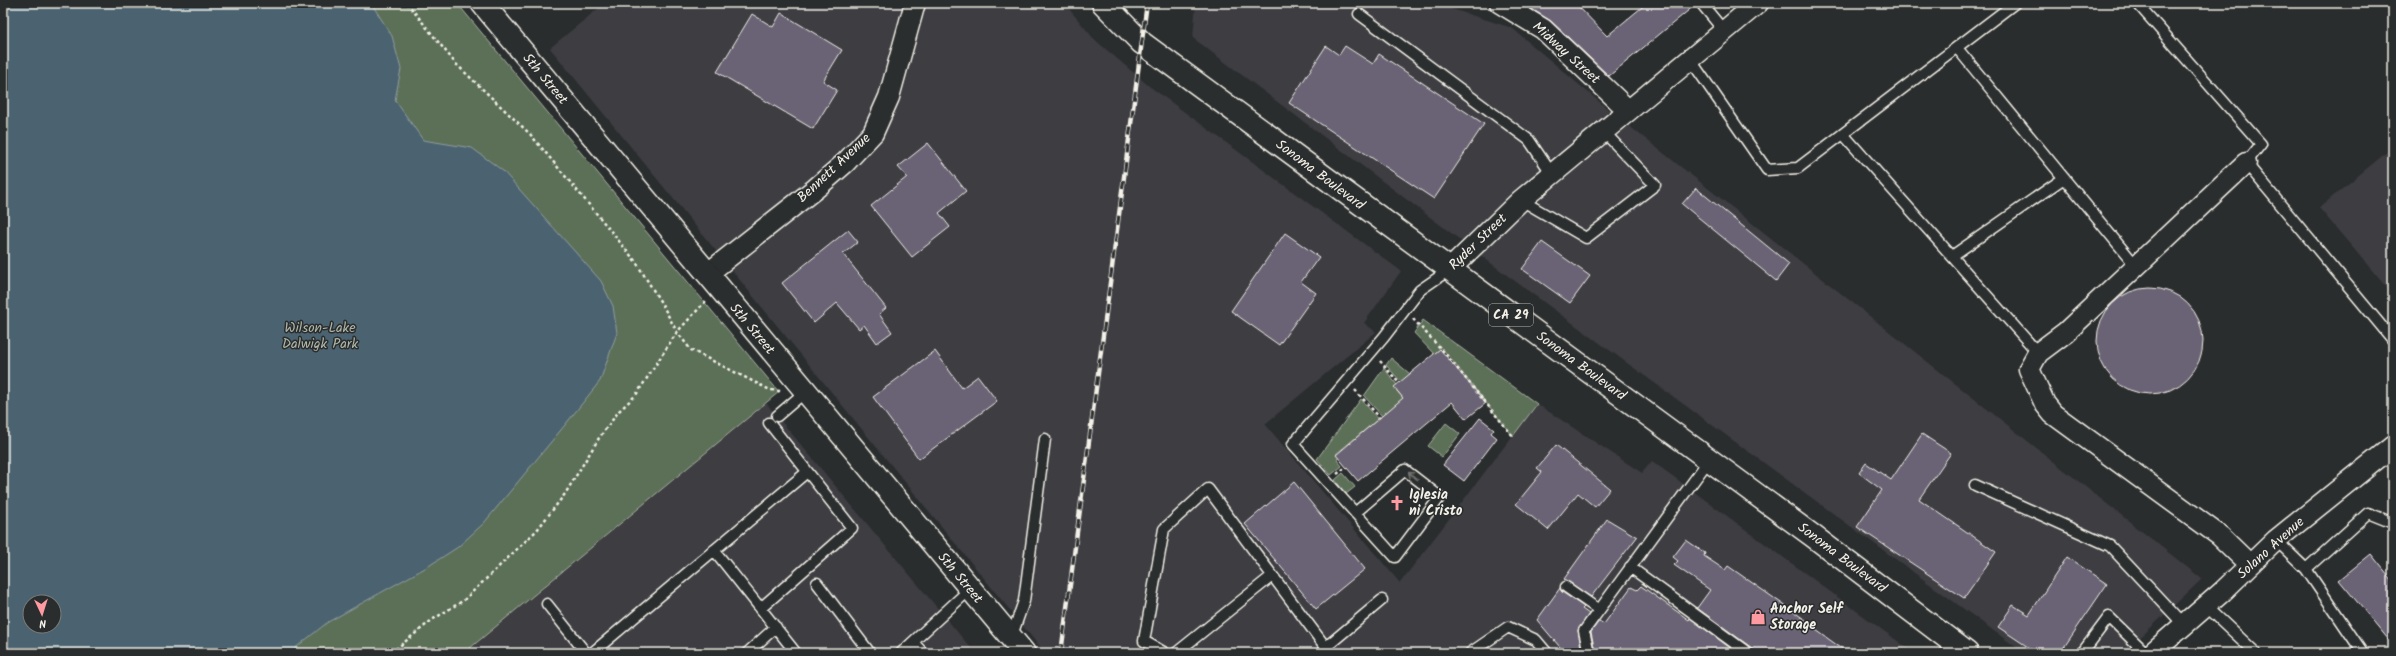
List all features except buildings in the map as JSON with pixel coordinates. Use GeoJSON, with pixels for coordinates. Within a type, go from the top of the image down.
{"type":"FeatureCollection","features":[{"type":"Feature","properties":{"kind":"main road","name":"5th Street"},"geometry":{"type":"LineString","coordinates":[[482,3],[970,590],[1018,645]]}},
{"type":"Feature","properties":{"kind":"main road","name":"Sonoma Boulevard"},"geometry":{"type":"LineString","coordinates":[[1103,3],[1142,43],[1449,270],[1710,460],[1967,653]]}},
{"type":"Feature","properties":{"kind":"street","name":"Bennett Avenue"},"geometry":{"type":"LineString","coordinates":[[713,281],[845,163],[873,133],[889,97],[915,3]]}},
{"type":"Feature","properties":{"kind":"street","name":"Midway Street"},"geometry":{"type":"LineString","coordinates":[[1500,3],[1543,29],[1628,110]]}},
{"type":"Feature","properties":{"kind":"street","name":"Ryder Street"},"geometry":{"type":"LineString","coordinates":[[1449,270],[1521,200],[1758,3]]}},
{"type":"Feature","properties":{"kind":"street"},"geometry":{"type":"LineString","coordinates":[[2246,163],[2066,332],[2038,353],[2029,369],[2045,404],[2052,414],[2220,536],[2250,564]]}},
{"type":"Feature","properties":{"kind":"street","name":"Solano Avenue"},"geometry":{"type":"LineString","coordinates":[[2152,653],[2206,606],[2276,540],[2393,446]]}},
{"type":"Feature","properties":{"kind":"lane"},"geometry":{"type":"LineString","coordinates":[[1701,3],[1724,31]]}},
{"type":"Feature","properties":{"kind":"lane"},"geometry":{"type":"LineString","coordinates":[[1690,59],[1767,170],[1798,168],[2016,3]]}},
{"type":"Feature","properties":{"kind":"lane"},"geometry":{"type":"LineString","coordinates":[[2137,3],[2261,144],[2246,163],[2393,340]]}},
{"type":"Feature","properties":{"kind":"lane"},"geometry":{"type":"LineString","coordinates":[[1358,14],[1529,140],[1552,174]]}},
{"type":"Feature","properties":{"kind":"lane"},"geometry":{"type":"LineString","coordinates":[[1957,48],[2136,266]]}},
{"type":"Feature","properties":{"kind":"lane"},"geometry":{"type":"LineString","coordinates":[[1521,200],[1586,238],[1655,185],[1603,131]]}},
{"type":"Feature","properties":{"kind":"lane"},"geometry":{"type":"LineString","coordinates":[[1843,134],[2038,353]]}},
{"type":"Feature","properties":{"kind":"lane"},"geometry":{"type":"LineString","coordinates":[[1952,256],[2064,178]]}},
{"type":"Feature","properties":{"kind":"lane","name":"Ryder Street"},"geometry":{"type":"LineString","coordinates":[[1355,513],[1405,470],[1440,497],[1395,557],[1355,513],[1293,444],[1371,352],[1420,290],[1449,270]]}},
{"type":"Feature","properties":{"kind":"lane"},"geometry":{"type":"LineString","coordinates":[[777,416],[805,392]]}},
{"type":"Feature","properties":{"kind":"lane"},"geometry":{"type":"LineString","coordinates":[[760,608],[852,528],[769,423]]}},
{"type":"Feature","properties":{"kind":"lane"},"geometry":{"type":"LineString","coordinates":[[1018,645],[1045,439]]}},
{"type":"Feature","properties":{"kind":"lane"},"geometry":{"type":"LineString","coordinates":[[1589,653],[1584,631],[1710,460]]}},
{"type":"Feature","properties":{"kind":"lane"},"geometry":{"type":"LineString","coordinates":[[592,653],[807,472]]}},
{"type":"Feature","properties":{"kind":"lane"},"geometry":{"type":"LineString","coordinates":[[1975,485],[2110,546],[2184,625]]}},
{"type":"Feature","properties":{"kind":"lane"},"geometry":{"type":"LineString","coordinates":[[1165,653],[1144,641],[1164,529],[1208,489],[1328,650],[1382,600]]}},
{"type":"Feature","properties":{"kind":"lane"},"geometry":{"type":"LineString","coordinates":[[2306,569],[2368,513],[2393,523]]}},
{"type":"Feature","properties":{"kind":"lane"},"geometry":{"type":"LineString","coordinates":[[2276,540],[2306,569],[2362,653]]}},
{"type":"Feature","properties":{"kind":"lane"},"geometry":{"type":"LineString","coordinates":[[714,550],[796,653]]}},
{"type":"Feature","properties":{"kind":"lane"},"geometry":{"type":"LineString","coordinates":[[1630,567],[1748,653]]}},
{"type":"Feature","properties":{"kind":"lane"},"geometry":{"type":"LineString","coordinates":[[1176,653],[1272,576]]}},
{"type":"Feature","properties":{"kind":"lane"},"geometry":{"type":"LineString","coordinates":[[817,583],[870,653]]}},
{"type":"Feature","properties":{"kind":"lane"},"geometry":{"type":"LineString","coordinates":[[1566,587],[1599,610]]}},
{"type":"Feature","properties":{"kind":"lane"},"geometry":{"type":"LineString","coordinates":[[901,653],[970,590]]}},
{"type":"Feature","properties":{"kind":"lane"},"geometry":{"type":"LineString","coordinates":[[547,604],[586,653]]}},
{"type":"Feature","properties":{"kind":"lane"},"geometry":{"type":"LineString","coordinates":[[2206,606],[2249,651]]}},
{"type":"Feature","properties":{"kind":"lane"},"geometry":{"type":"LineString","coordinates":[[2082,653],[2109,616],[2146,653]]}},
{"type":"Feature","properties":{"kind":"lane"},"geometry":{"type":"LineString","coordinates":[[746,653],[776,627]]}},
{"type":"Feature","properties":{"kind":"lane"},"geometry":{"type":"LineString","coordinates":[[1470,653],[1508,627],[1536,640],[1547,653]]}},
{"type":"Feature","properties":{"kind":"lane"},"geometry":{"type":"LineString","coordinates":[[913,642],[923,653]]}},
{"type":"Feature","properties":{"kind":"path"},"geometry":{"type":"LineString","coordinates":[[407,3],[456,64],[530,134],[601,219],[636,262],[664,306],[677,332],[691,350],[702,357],[770,390],[805,392]]}},
{"type":"Feature","properties":{"kind":"path"},"geometry":{"type":"LineString","coordinates":[[391,653],[426,625],[464,600],[537,530],[565,494],[599,438],[619,411],[636,395],[677,332],[713,281]]}},
{"type":"Feature","properties":{"kind":"path"},"geometry":{"type":"LineString","coordinates":[[1404,311],[1435,342],[1513,436]]}},
{"type":"Feature","properties":{"kind":"path"},"geometry":{"type":"LineString","coordinates":[[1371,352],[1399,383]]}},
{"type":"Feature","properties":{"kind":"path"},"geometry":{"type":"LineString","coordinates":[[1347,380],[1380,418]]}},
{"type":"Feature","properties":{"kind":"shaded area"},"geometry":{"type":"Polygon","coordinates":[[[605,3],[1064,3],[1094,39],[1149,86],[1401,271],[1364,323],[1376,332],[1265,424],[1400,583],[1537,404],[1642,473],[1652,461],[1914,653],[1045,653],[550,48],[605,3]]]}},
{"type":"Feature","properties":{"kind":"shaded area"},"geometry":{"type":"Polygon","coordinates":[[[1196,3],[1433,3],[1512,28],[1609,110],[2202,579],[2124,653],[2024,653],[1504,273],[1193,38],[1196,3]]]}},
{"type":"Feature","properties":{"kind":"shaded area"},"geometry":{"type":"Polygon","coordinates":[[[2393,147],[2393,295],[2319,208],[2393,147]]]}},
{"type":"Feature","properties":{"kind":"shaded area"},"geometry":{"type":"Polygon","coordinates":[[[766,403],[975,653],[464,653],[766,403]]]}},
{"type":"Feature","properties":{"kind":"green space","name":"Wilson-Lake Dalwigk Park"},"geometry":{"type":"Polygon","coordinates":[[[3,3],[457,3],[779,392],[464,653],[3,653],[3,3]]]}},
{"type":"Feature","properties":{"kind":"green space"},"geometry":{"type":"Polygon","coordinates":[[[1423,320],[1537,404],[1513,436],[1442,348],[1434,354],[1414,333],[1423,320]]]}},
{"type":"Feature","properties":{"kind":"green space"},"geometry":{"type":"Polygon","coordinates":[[[1391,358],[1410,374],[1401,382],[1386,365],[1391,358]]]}},
{"type":"Feature","properties":{"kind":"green space"},"geometry":{"type":"Polygon","coordinates":[[[1384,368],[1397,385],[1394,388],[1403,398],[1382,416],[1364,396],[1384,368]]]}},
{"type":"Feature","properties":{"kind":"green space"},"geometry":{"type":"Polygon","coordinates":[[[1361,399],[1378,419],[1336,454],[1339,457],[1337,460],[1342,466],[1331,475],[1317,459],[1361,399]]]}},
{"type":"Feature","properties":{"kind":"green space"},"geometry":{"type":"Polygon","coordinates":[[[1446,423],[1460,434],[1442,457],[1428,446],[1446,423]]]}},
{"type":"Feature","properties":{"kind":"green space"},"geometry":{"type":"Polygon","coordinates":[[[1343,473],[1355,487],[1346,494],[1335,480],[1343,473]]]}},
{"type":"Feature","properties":{"kind":"water","name":"Wilson-Lake Dalwigk Park"},"geometry":{"type":"Polygon","coordinates":[[[3,3],[371,3],[392,36],[401,69],[395,100],[423,140],[472,148],[503,171],[601,281],[613,306],[617,333],[600,381],[484,523],[458,547],[427,567],[328,622],[289,653],[3,653],[3,3]]]}},
{"type":"Feature","properties":{"kind":"railway"},"geometry":{"type":"LineString","coordinates":[[1061,653],[1147,3]]}},
{"type":"Feature","properties":{"kind":"place","name":"Iglesia ni Cristo"},"geometry":{"type":"Point","coordinates":[1397,503]}},
{"type":"Feature","properties":{"kind":"place","name":"Anchor Self Storage"},"geometry":{"type":"Point","coordinates":[1758,617]}}]}
